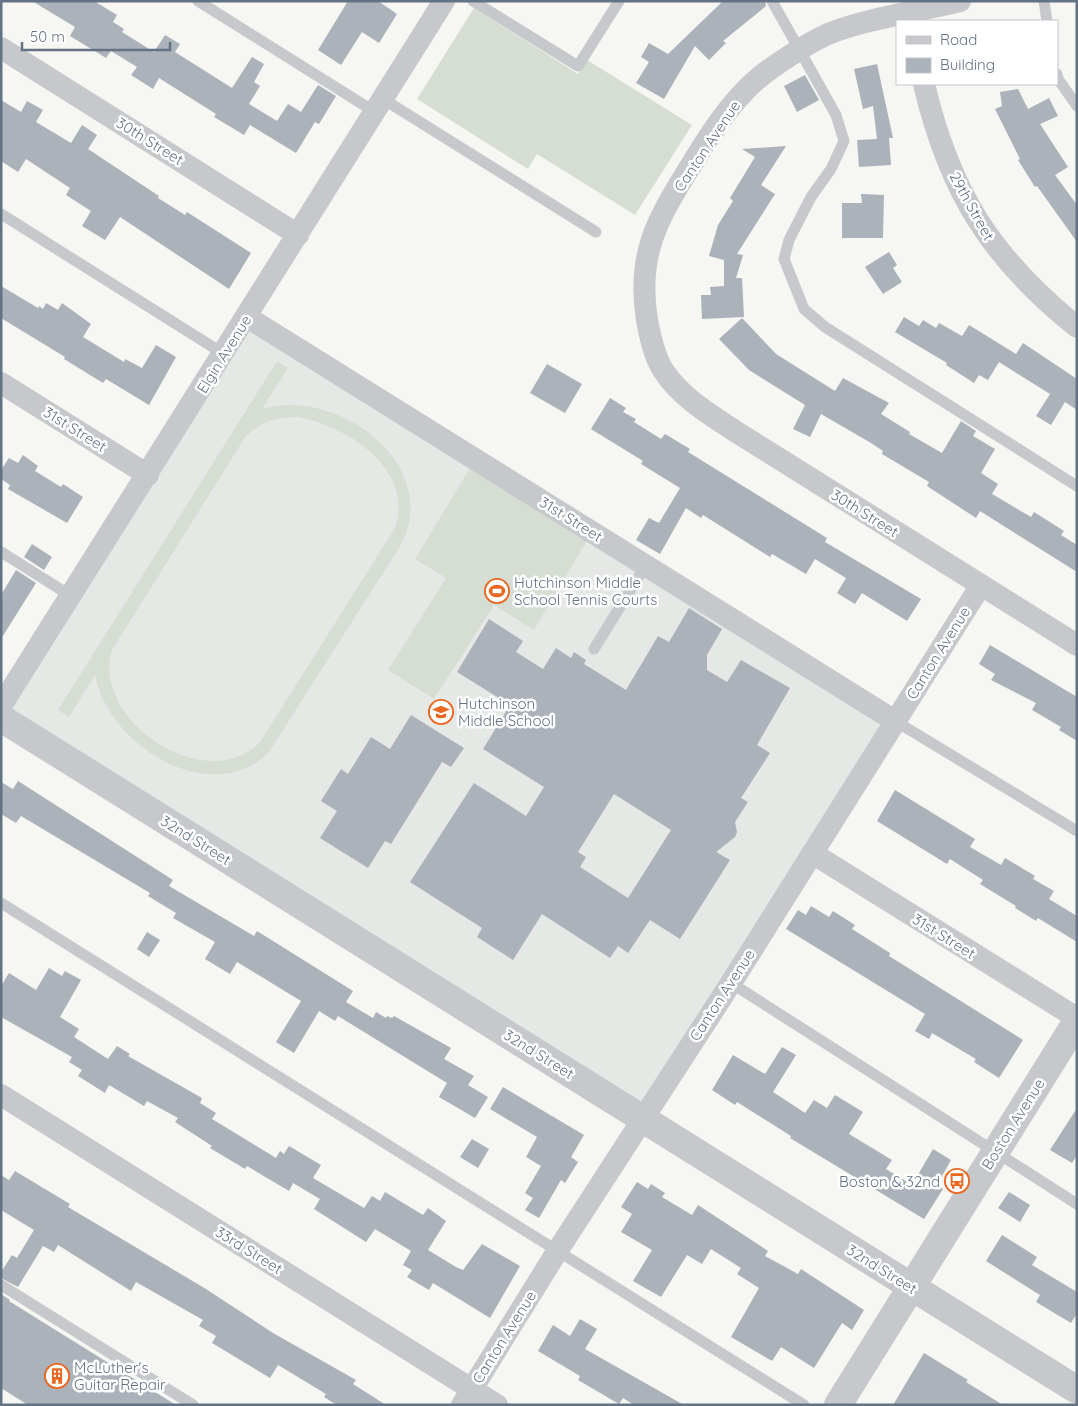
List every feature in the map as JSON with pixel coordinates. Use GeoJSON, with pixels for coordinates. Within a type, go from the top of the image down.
{"type":"FeatureCollection","features":[{"type":"Feature","properties":{"kind":"street","name":"Elgin Avenue"},"geometry":{"type":"LineString","coordinates":[[1,706],[148,475],[444,1]]}},
{"type":"Feature","properties":{"kind":"street","name":"Canton Avenue"},"geometry":{"type":"LineString","coordinates":[[663,370],[649,331],[643,277],[654,235],[667,205],[727,111],[747,89],[774,66],[828,34],[908,12],[960,1]]}},
{"type":"Feature","properties":{"kind":"street","name":"30th Street"},"geometry":{"type":"LineString","coordinates":[[1,48],[298,235]]}},
{"type":"Feature","properties":{"kind":"street","name":"29th Street"},"geometry":{"type":"LineString","coordinates":[[924,85],[942,144],[962,194],[984,233],[1013,269],[1045,302],[1077,327]]}},
{"type":"Feature","properties":{"kind":"street","name":"31st Street"},"geometry":{"type":"LineString","coordinates":[[247,317],[895,721]]}},
{"type":"Feature","properties":{"kind":"street","name":"30th Street"},"geometry":{"type":"LineString","coordinates":[[663,370],[692,401],[721,422],[1077,645]]}},
{"type":"Feature","properties":{"kind":"street","name":"31st Street"},"geometry":{"type":"LineString","coordinates":[[1,384],[148,475]]}},
{"type":"Feature","properties":{"kind":"street","name":"Canton Avenue"},"geometry":{"type":"LineString","coordinates":[[467,1397],[641,1118],[731,983],[980,585]]}},
{"type":"Feature","properties":{"kind":"street","name":"32nd Street"},"geometry":{"type":"LineString","coordinates":[[1,718],[1077,1390]]}},
{"type":"Feature","properties":{"kind":"street","name":"31st Street"},"geometry":{"type":"LineString","coordinates":[[812,853],[1077,1020]]}},
{"type":"Feature","properties":{"kind":"street","name":"Boston Avenue"},"geometry":{"type":"LineString","coordinates":[[838,1405],[913,1288],[1077,1020]]}},
{"type":"Feature","properties":{"kind":"street","name":"33rd Street"},"geometry":{"type":"LineString","coordinates":[[1,1095],[467,1397],[497,1405]]}},
{"type":"Feature","properties":{"kind":"lane"},"geometry":{"type":"LineString","coordinates":[[198,1],[596,232]]}},
{"type":"Feature","properties":{"kind":"lane"},"geometry":{"type":"LineString","coordinates":[[474,1],[578,66],[619,1]]}},
{"type":"Feature","properties":{"kind":"lane"},"geometry":{"type":"LineString","coordinates":[[772,1],[836,115],[844,141],[831,169],[811,197],[788,240],[784,259],[804,309],[825,328],[1077,486]]}},
{"type":"Feature","properties":{"kind":"lane"},"geometry":{"type":"LineString","coordinates":[[1044,1],[1047,20]]}},
{"type":"Feature","properties":{"kind":"lane"},"geometry":{"type":"LineString","coordinates":[[1058,79],[1077,106]]}},
{"type":"Feature","properties":{"kind":"lane"},"geometry":{"type":"LineString","coordinates":[[1,214],[224,354]]}},
{"type":"Feature","properties":{"kind":"lane"},"geometry":{"type":"LineString","coordinates":[[1,552],[71,596]]}},
{"type":"Feature","properties":{"kind":"lane"},"geometry":{"type":"LineString","coordinates":[[594,649],[646,566]]}},
{"type":"Feature","properties":{"kind":"lane"},"geometry":{"type":"LineString","coordinates":[[895,721],[1077,832]]}},
{"type":"Feature","properties":{"kind":"lane"},"geometry":{"type":"LineString","coordinates":[[1,903],[804,1405]]}},
{"type":"Feature","properties":{"kind":"lane"},"geometry":{"type":"LineString","coordinates":[[731,983],[994,1153],[1077,1204]]}},
{"type":"Feature","properties":{"kind":"lane"},"geometry":{"type":"LineString","coordinates":[[1,1285],[193,1405]]}},
{"type":"Feature","properties":{"kind":"shaded area"},"geometry":{"type":"Polygon","coordinates":[[[474,8],[578,74],[587,60],[692,125],[635,215],[537,154],[528,169],[417,99],[474,8]]]}},
{"type":"Feature","properties":{"kind":"shaded area","name":"Hutchinson Middle School"},"geometry":{"type":"Polygon","coordinates":[[[247,317],[895,721],[641,1118],[1,718],[247,317]]]}},
{"type":"Feature","properties":{"kind":"shaded area"},"geometry":{"type":"Polygon","coordinates":[[[277,361],[288,368],[262,409],[292,405],[322,409],[351,421],[377,439],[396,462],[408,488],[410,518],[399,548],[269,752],[245,768],[219,774],[191,772],[165,762],[140,745],[119,725],[104,701],[95,675],[69,717],[58,710],[277,361]],[[298,417],[275,419],[255,428],[249,433],[112,650],[110,677],[119,702],[136,725],[158,744],[184,756],[212,761],[238,757],[260,742],[395,528],[399,507],[395,487],[386,469],[372,454],[355,441],[337,430],[298,417]]]}},
{"type":"Feature","properties":{"kind":"shaded area","name":"Hutchinson Middle School Tennis Courts"},"geometry":{"type":"Polygon","coordinates":[[[475,460],[592,532],[534,630],[494,605],[434,699],[388,670],[446,578],[415,559],[475,460]]]}},
{"type":"Feature","properties":{"kind":"building"},"geometry":{"type":"Polygon","coordinates":[[[32,1],[94,1],[117,15],[113,22],[124,29],[122,32],[154,52],[165,35],[180,44],[175,52],[232,88],[252,57],[264,64],[254,82],[260,86],[249,104],[277,121],[288,104],[301,112],[318,85],[336,96],[319,124],[315,122],[296,153],[250,125],[244,135],[214,117],[216,114],[159,78],[153,89],[131,75],[137,67],[111,51],[106,58],[70,36],[75,27],[32,1]]]}},
{"type":"Feature","properties":{"kind":"building"},"geometry":{"type":"Polygon","coordinates":[[[348,1],[378,1],[397,14],[379,43],[362,32],[341,65],[318,50],[348,1]]]}},
{"type":"Feature","properties":{"kind":"building"},"geometry":{"type":"Polygon","coordinates":[[[723,1],[765,1],[766,6],[723,41],[726,43],[709,60],[695,46],[664,99],[636,83],[649,62],[641,57],[649,43],[668,54],[723,1]]]}},
{"type":"Feature","properties":{"kind":"building"},"geometry":{"type":"Polygon","coordinates":[[[877,64],[893,138],[889,138],[891,165],[859,167],[857,140],[877,139],[873,106],[863,109],[854,69],[877,64]]]}},
{"type":"Feature","properties":{"kind":"building"},"geometry":{"type":"Polygon","coordinates":[[[805,75],[819,100],[797,112],[784,86],[805,75]]]}},
{"type":"Feature","properties":{"kind":"building"},"geometry":{"type":"Polygon","coordinates":[[[1018,89],[1028,109],[1049,98],[1058,116],[1040,124],[1068,167],[1055,175],[1077,205],[1077,242],[1037,186],[1035,187],[1018,160],[1020,159],[995,109],[1002,106],[1000,92],[1018,89]]]}},
{"type":"Feature","properties":{"kind":"building"},"geometry":{"type":"Polygon","coordinates":[[[1,100],[21,112],[27,101],[43,110],[36,122],[71,143],[82,125],[97,135],[88,149],[159,196],[158,198],[185,215],[187,212],[251,253],[229,289],[120,217],[105,240],[82,226],[91,211],[66,195],[70,188],[26,159],[18,172],[1,161],[1,100]]]}},
{"type":"Feature","properties":{"kind":"building"},"geometry":{"type":"Polygon","coordinates":[[[786,146],[761,185],[775,194],[737,254],[743,255],[736,278],[742,278],[744,317],[702,319],[701,295],[711,295],[710,287],[724,286],[724,260],[709,256],[718,225],[733,201],[730,198],[755,157],[742,149],[786,146]]]}},
{"type":"Feature","properties":{"kind":"building"},"geometry":{"type":"Polygon","coordinates":[[[861,194],[884,195],[883,238],[842,238],[842,203],[862,203],[861,194]]]}},
{"type":"Feature","properties":{"kind":"building"},"geometry":{"type":"Polygon","coordinates":[[[889,252],[897,265],[893,268],[902,282],[883,294],[865,267],[889,252]]]}},
{"type":"Feature","properties":{"kind":"building"},"geometry":{"type":"Polygon","coordinates":[[[1,286],[38,308],[39,306],[43,309],[46,303],[58,310],[62,303],[91,324],[83,337],[124,362],[125,359],[142,368],[156,345],[176,357],[149,405],[106,379],[103,383],[64,359],[65,357],[1,318],[1,286]]]}},
{"type":"Feature","properties":{"kind":"building"},"geometry":{"type":"Polygon","coordinates":[[[904,317],[919,326],[923,320],[936,328],[939,323],[962,336],[969,325],[1016,354],[1023,343],[1077,379],[1077,410],[1065,402],[1051,425],[1036,416],[1050,394],[999,362],[988,380],[979,375],[974,383],[946,365],[947,363],[895,332],[904,317]]]}},
{"type":"Feature","properties":{"kind":"building"},"geometry":{"type":"Polygon","coordinates":[[[742,318],[776,354],[835,391],[843,378],[889,403],[881,414],[910,432],[909,434],[942,453],[961,421],[976,431],[973,436],[995,449],[981,473],[998,484],[992,494],[1031,517],[1034,512],[1064,531],[1061,535],[1077,545],[1077,572],[980,511],[976,518],[927,486],[929,482],[882,454],[883,451],[821,414],[810,437],[793,429],[805,405],[749,370],[719,339],[742,318]]]}},
{"type":"Feature","properties":{"kind":"building"},"geometry":{"type":"Polygon","coordinates":[[[547,364],[582,384],[565,413],[530,393],[547,364]]]}},
{"type":"Feature","properties":{"kind":"building"},"geometry":{"type":"Polygon","coordinates":[[[610,398],[626,408],[623,412],[636,419],[634,422],[661,439],[665,434],[690,449],[688,452],[827,538],[825,542],[921,599],[907,621],[862,593],[855,604],[837,593],[846,578],[815,559],[806,574],[772,554],[770,557],[703,515],[701,518],[686,508],[660,554],[636,540],[649,518],[659,523],[680,488],[641,464],[643,461],[591,429],[610,398]]]}},
{"type":"Feature","properties":{"kind":"building"},"geometry":{"type":"Polygon","coordinates":[[[23,455],[38,466],[35,471],[61,487],[63,484],[83,497],[67,523],[8,489],[10,485],[1,479],[1,470],[9,458],[18,463],[23,455]]]}},
{"type":"Feature","properties":{"kind":"building"},"geometry":{"type":"Polygon","coordinates":[[[32,544],[52,557],[44,570],[24,557],[32,544]]]}},
{"type":"Feature","properties":{"kind":"building"},"geometry":{"type":"Polygon","coordinates":[[[16,570],[36,583],[1,639],[1,595],[16,570]]]}},
{"type":"Feature","properties":{"kind":"building"},"geometry":{"type":"Polygon","coordinates":[[[689,608],[722,629],[707,655],[707,670],[727,682],[741,660],[790,688],[757,745],[770,753],[741,798],[748,802],[735,822],[737,832],[735,837],[716,852],[730,860],[680,939],[650,920],[628,953],[618,946],[610,958],[542,914],[513,960],[477,937],[482,928],[410,882],[474,783],[526,816],[544,787],[483,749],[510,705],[457,672],[489,619],[523,641],[516,652],[543,669],[556,648],[571,658],[574,652],[586,660],[584,664],[626,690],[658,636],[669,642],[689,608]],[[614,794],[578,852],[586,857],[580,867],[628,898],[671,830],[614,794]]]}},
{"type":"Feature","properties":{"kind":"building"},"geometry":{"type":"Polygon","coordinates":[[[990,645],[1077,697],[1077,741],[1059,730],[1061,727],[1032,710],[1036,703],[991,680],[995,674],[979,664],[990,645]]]}},
{"type":"Feature","properties":{"kind":"building"},"geometry":{"type":"Polygon","coordinates":[[[411,715],[464,748],[451,767],[442,762],[391,844],[385,841],[368,868],[320,838],[337,811],[321,801],[341,769],[348,774],[371,737],[390,749],[411,715]]]}},
{"type":"Feature","properties":{"kind":"building"},"geometry":{"type":"Polygon","coordinates":[[[18,781],[173,880],[169,886],[254,936],[257,931],[353,991],[346,1002],[373,1018],[376,1012],[386,1018],[387,1016],[392,1018],[394,1016],[451,1048],[444,1059],[474,1076],[468,1085],[488,1097],[475,1118],[439,1097],[447,1083],[338,1016],[335,1021],[319,1011],[294,1053],[276,1042],[301,1001],[237,962],[230,974],[205,959],[215,942],[173,918],[176,913],[148,896],[150,893],[21,816],[16,823],[1,814],[1,782],[13,789],[18,781]]]}},
{"type":"Feature","properties":{"kind":"building"},"geometry":{"type":"Polygon","coordinates":[[[895,790],[975,839],[970,847],[1001,865],[1005,858],[1035,876],[1033,879],[1054,891],[1049,899],[1077,916],[1077,942],[1038,918],[1036,921],[1015,908],[1016,906],[980,884],[983,880],[950,859],[947,864],[877,821],[895,790]]]}},
{"type":"Feature","properties":{"kind":"building"},"geometry":{"type":"Polygon","coordinates":[[[811,906],[829,917],[833,911],[855,925],[852,929],[890,953],[889,956],[1023,1040],[999,1078],[974,1062],[976,1059],[932,1033],[929,1039],[915,1031],[925,1014],[786,929],[798,910],[806,915],[811,906]]]}},
{"type":"Feature","properties":{"kind":"building"},"geometry":{"type":"Polygon","coordinates":[[[147,932],[160,940],[149,957],[137,949],[147,932]]]}},
{"type":"Feature","properties":{"kind":"building"},"geometry":{"type":"Polygon","coordinates":[[[49,968],[62,976],[65,971],[81,980],[60,1017],[79,1029],[74,1037],[108,1059],[117,1046],[130,1054],[128,1056],[202,1098],[200,1103],[216,1113],[212,1119],[276,1158],[280,1151],[284,1154],[289,1146],[321,1165],[313,1178],[364,1208],[372,1196],[380,1201],[385,1192],[423,1215],[428,1208],[446,1221],[428,1250],[456,1267],[463,1270],[482,1244],[520,1266],[490,1318],[433,1283],[429,1290],[407,1277],[412,1270],[403,1265],[411,1251],[375,1229],[366,1242],[314,1209],[320,1199],[293,1183],[289,1191],[247,1166],[245,1169],[210,1148],[212,1146],[175,1122],[178,1118],[147,1101],[144,1106],[109,1085],[105,1093],[78,1076],[82,1070],[69,1062],[72,1057],[1,1017],[1,986],[9,973],[36,990],[49,968]]]}},
{"type":"Feature","properties":{"kind":"building"},"geometry":{"type":"Polygon","coordinates":[[[782,1047],[796,1055],[773,1092],[805,1113],[814,1100],[827,1108],[835,1095],[863,1112],[849,1134],[892,1160],[886,1169],[912,1185],[933,1149],[951,1160],[937,1185],[943,1189],[924,1219],[790,1138],[791,1136],[737,1102],[735,1105],[712,1090],[733,1055],[765,1074],[782,1047]]]}},
{"type":"Feature","properties":{"kind":"building"},"geometry":{"type":"Polygon","coordinates":[[[503,1087],[584,1135],[571,1157],[578,1162],[565,1183],[561,1180],[539,1218],[525,1210],[533,1198],[525,1193],[541,1166],[526,1157],[537,1137],[490,1109],[503,1087]]]}},
{"type":"Feature","properties":{"kind":"building"},"geometry":{"type":"Polygon","coordinates":[[[1077,1108],[1077,1155],[1072,1163],[1050,1150],[1077,1108]]]}},
{"type":"Feature","properties":{"kind":"building"},"geometry":{"type":"Polygon","coordinates":[[[472,1139],[489,1149],[478,1168],[460,1157],[472,1139]]]}},
{"type":"Feature","properties":{"kind":"building"},"geometry":{"type":"Polygon","coordinates":[[[15,1171],[70,1204],[68,1207],[206,1289],[273,1333],[356,1380],[353,1384],[386,1405],[337,1405],[324,1397],[326,1394],[278,1365],[270,1378],[212,1343],[216,1336],[199,1326],[203,1320],[136,1282],[131,1291],[58,1245],[54,1252],[43,1246],[18,1287],[1,1278],[1,1272],[12,1255],[17,1258],[34,1230],[1,1210],[1,1175],[9,1180],[15,1171]]]}},
{"type":"Feature","properties":{"kind":"building"},"geometry":{"type":"Polygon","coordinates":[[[637,1182],[648,1189],[651,1184],[665,1193],[662,1197],[692,1215],[698,1205],[768,1251],[765,1256],[798,1274],[801,1269],[864,1310],[852,1330],[842,1323],[814,1368],[781,1347],[772,1361],[731,1337],[759,1288],[737,1274],[741,1268],[711,1249],[702,1264],[687,1255],[661,1297],[633,1281],[652,1250],[621,1232],[632,1214],[621,1207],[637,1182]]]}},
{"type":"Feature","properties":{"kind":"building"},"geometry":{"type":"Polygon","coordinates":[[[1009,1192],[1030,1205],[1020,1222],[998,1208],[1009,1192]]]}},
{"type":"Feature","properties":{"kind":"building"},"geometry":{"type":"Polygon","coordinates":[[[1002,1235],[1037,1257],[1032,1265],[1077,1292],[1077,1313],[1071,1323],[1036,1302],[1040,1295],[986,1261],[1002,1235]]]}},
{"type":"Feature","properties":{"kind":"building"},"geometry":{"type":"Polygon","coordinates":[[[1,1294],[9,1301],[176,1405],[28,1405],[1,1388],[1,1294]]]}},
{"type":"Feature","properties":{"kind":"building"},"geometry":{"type":"Polygon","coordinates":[[[580,1319],[597,1329],[585,1349],[684,1405],[634,1405],[623,1398],[619,1404],[578,1380],[580,1376],[538,1351],[553,1325],[570,1336],[580,1319]]]}},
{"type":"Feature","properties":{"kind":"building"},"geometry":{"type":"Polygon","coordinates":[[[924,1353],[968,1380],[966,1382],[1003,1405],[893,1405],[924,1353]]]}},
{"type":"Feature","properties":{"kind":"place","name":"Hutchinson Middle School Tennis Courts"},"geometry":{"type":"Point","coordinates":[497,591]}},
{"type":"Feature","properties":{"kind":"place","name":"Hutchinson Middle School"},"geometry":{"type":"Point","coordinates":[441,712]}},
{"type":"Feature","properties":{"kind":"place","name":"Boston & 32nd"},"geometry":{"type":"Point","coordinates":[957,1181]}},
{"type":"Feature","properties":{"kind":"place","name":"McLuther's Guitar Repair"},"geometry":{"type":"Point","coordinates":[57,1376]}}]}
